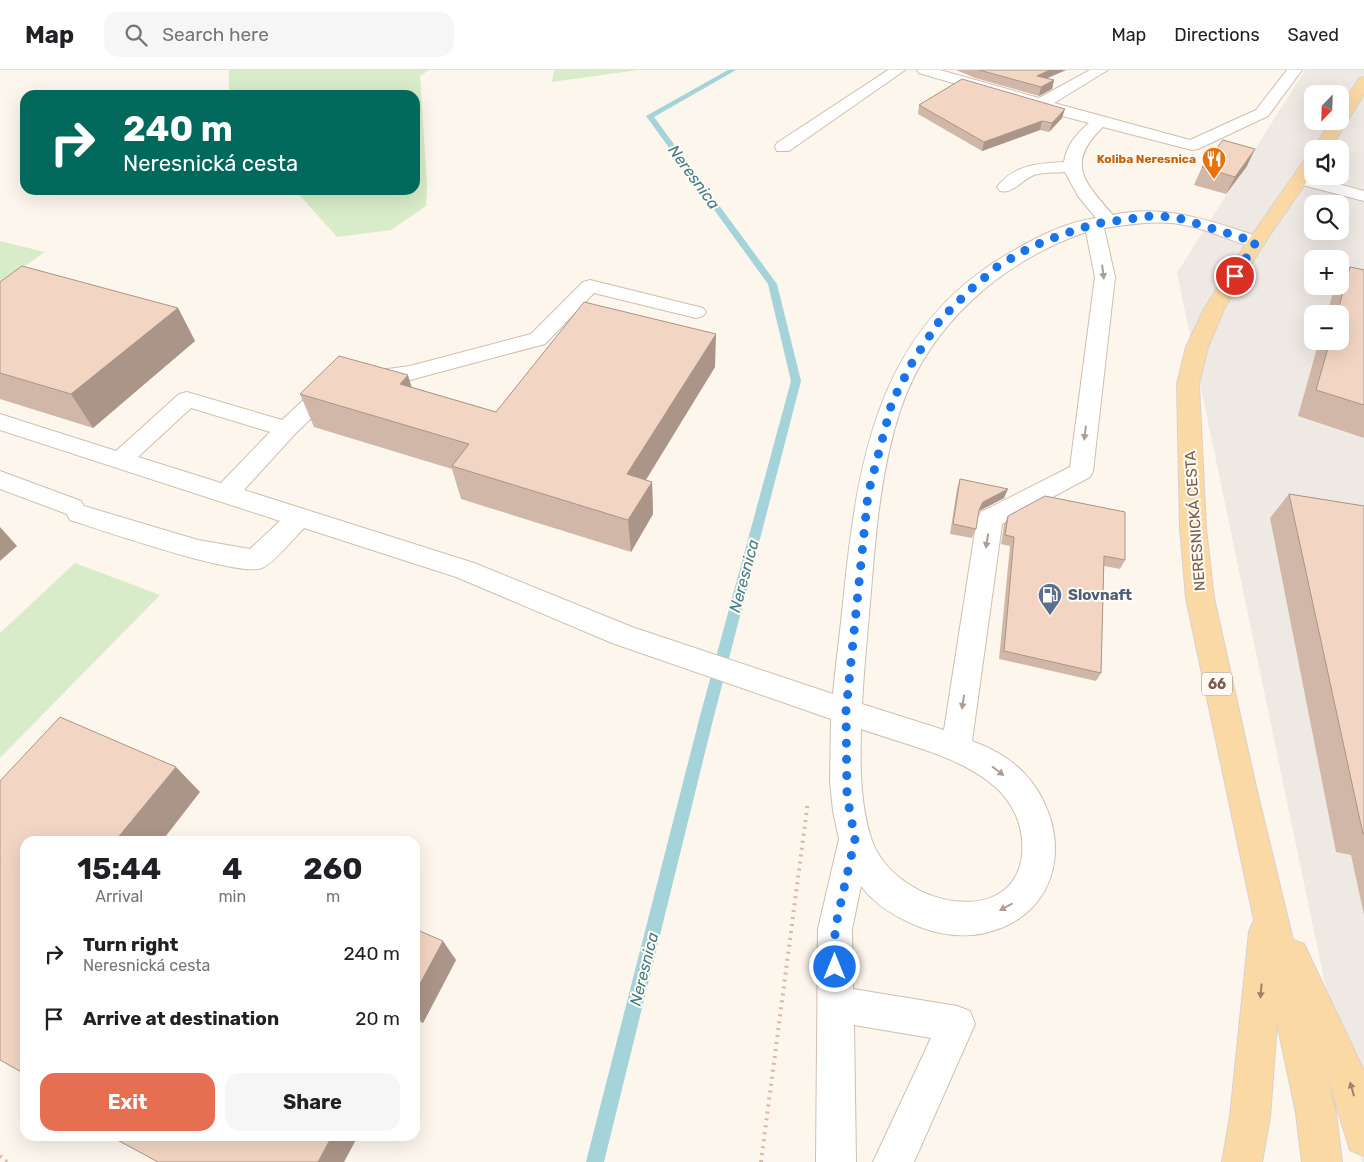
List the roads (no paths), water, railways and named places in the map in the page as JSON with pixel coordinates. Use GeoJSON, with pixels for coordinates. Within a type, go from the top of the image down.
{"type":"FeatureCollection","features":[{"type":"Feature","properties":{"kind":"main road"},"geometry":{"type":"LineString","coordinates":[[1349,105],[1364,82]]}},
{"type":"Feature","properties":{"kind":"main road","name":"NERESNICKÁ CESTA"},"geometry":{"type":"LineString","coordinates":[[1268,908],[1213,666],[1200,598],[1193,528],[1188,384],[1197,346],[1214,309],[1256,242],[1304,174]]}},
{"type":"Feature","properties":{"kind":"main road"},"geometry":{"type":"LineString","coordinates":[[1268,908],[1350,1083],[1364,1136]]}},
{"type":"Feature","properties":{"kind":"main road"},"geometry":{"type":"LineString","coordinates":[[1242,1162],[1250,1117],[1268,908]]}},
{"type":"Feature","properties":{"kind":"main road","name":"66"},"geometry":{"type":"LineString","coordinates":[[1268,908],[1316,1113],[1322,1162]]}},
{"type":"Feature","properties":{"kind":"street"},"geometry":{"type":"LineString","coordinates":[[783,147],[898,70]]}},
{"type":"Feature","properties":{"kind":"street"},"geometry":{"type":"LineString","coordinates":[[924,70],[1038,105],[1192,146],[1262,113],[1295,70]]}},
{"type":"Feature","properties":{"kind":"street"},"geometry":{"type":"LineString","coordinates":[[1038,105],[1101,70]]}},
{"type":"Feature","properties":{"kind":"street"},"geometry":{"type":"LineString","coordinates":[[956,749],[990,519],[1080,471],[1105,277],[1102,223],[1073,174],[1073,167],[1074,151],[1083,134],[1100,121]]}},
{"type":"Feature","properties":{"kind":"street"},"geometry":{"type":"LineString","coordinates":[[1006,187],[1015,176],[1022,173],[1040,169],[1073,167]]}},
{"type":"Feature","properties":{"kind":"street"},"geometry":{"type":"LineString","coordinates":[[1301,179],[1364,196]]}},
{"type":"Feature","properties":{"kind":"street"},"geometry":{"type":"LineString","coordinates":[[1,423],[483,576],[621,634],[805,698],[846,711],[956,749],[980,759],[1002,774],[1021,793],[1034,816],[1040,840],[1038,865],[1029,887],[1012,905],[989,916],[962,920],[934,915],[906,904],[883,886],[866,864],[855,839],[847,796],[846,711],[868,494],[892,402],[913,361],[940,320],[970,290],[998,266],[1031,247],[1102,223],[1151,216],[1175,217],[1256,242]]}},
{"type":"Feature","properties":{"kind":"street"},"geometry":{"type":"LineString","coordinates":[[226,494],[286,429],[336,382],[410,373],[538,339],[590,286],[696,312]]}},
{"type":"Feature","properties":{"kind":"street"},"geometry":{"type":"LineString","coordinates":[[121,460],[187,399],[286,429]]}},
{"type":"Feature","properties":{"kind":"street"},"geometry":{"type":"LineString","coordinates":[[0,480],[75,510],[198,550],[255,560],[300,517]]}},
{"type":"Feature","properties":{"kind":"street"},"geometry":{"type":"LineString","coordinates":[[836,1162],[835,929],[855,839]]}},
{"type":"Feature","properties":{"kind":"street"},"geometry":{"type":"LineString","coordinates":[[836,1004],[957,1024],[894,1162]]}},
{"type":"Feature","properties":{"kind":"waterway","name":"Neresnica"},"geometry":{"type":"LineString","coordinates":[[595,1162],[707,716],[796,381],[772,284],[650,116],[733,70]]}},
{"type":"Feature","properties":{"kind":"place","name":"Koliba Neresnica"},"geometry":{"type":"Point","coordinates":[1214,180]}},
{"type":"Feature","properties":{"kind":"place","name":"Slovnaft"},"geometry":{"type":"Point","coordinates":[1050,616]}}]}
